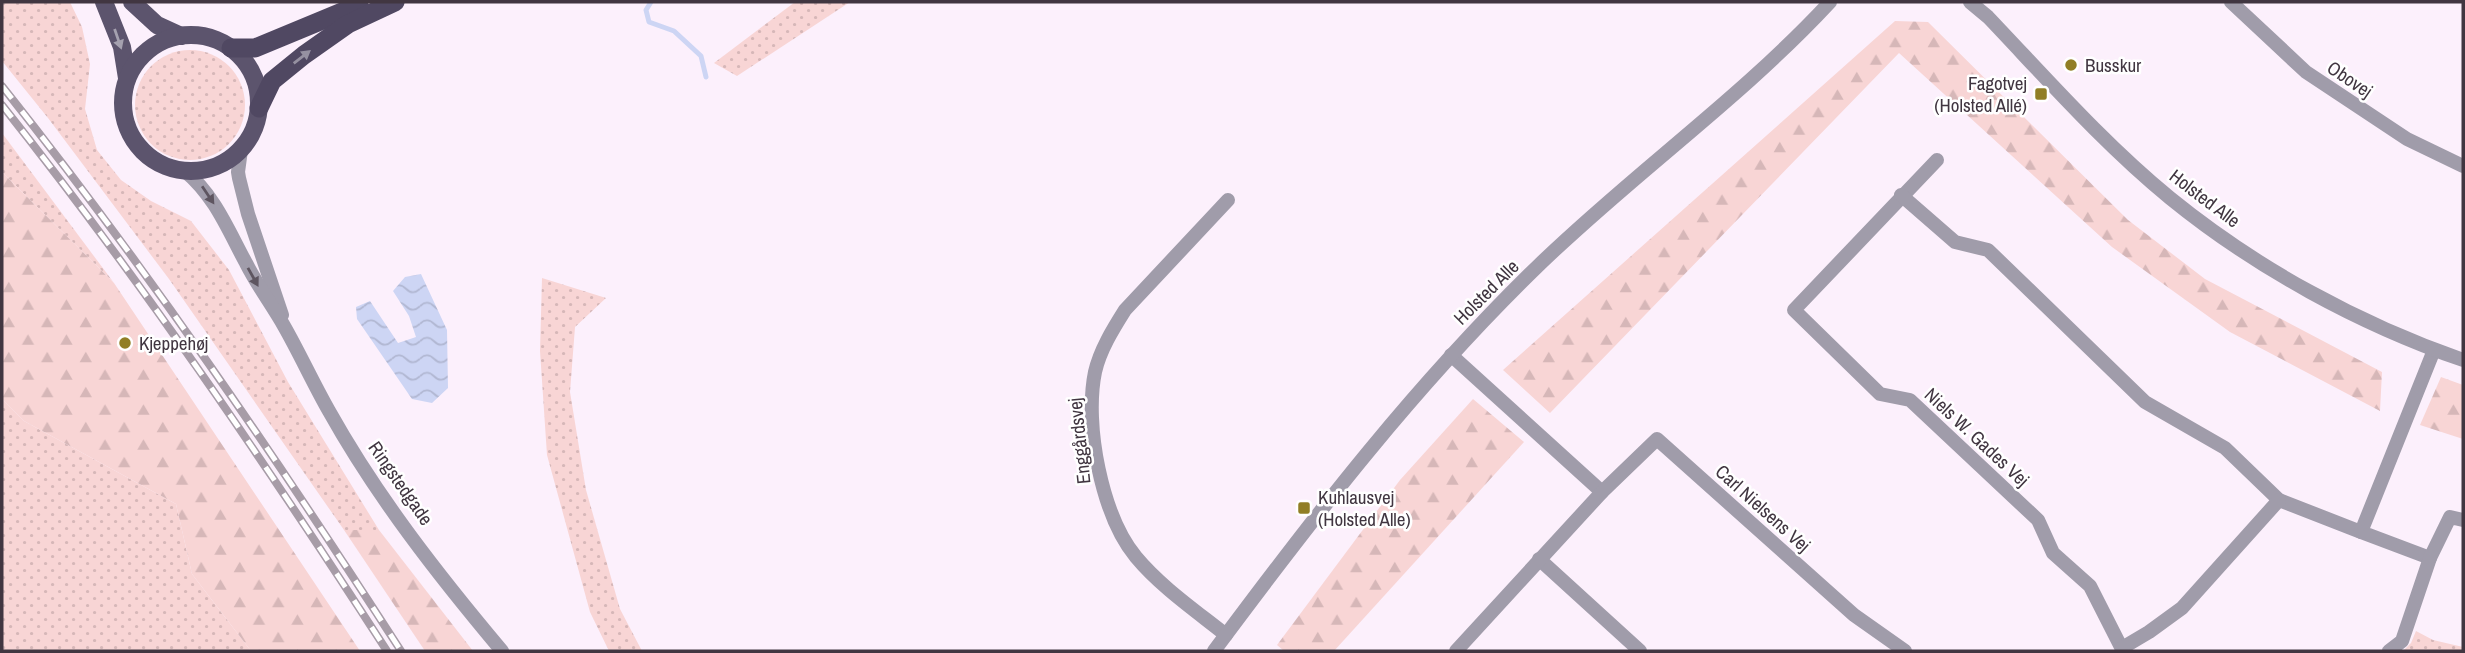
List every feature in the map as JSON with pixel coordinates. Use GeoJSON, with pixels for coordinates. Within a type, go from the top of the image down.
{"type":"FeatureCollection","features":[{"type":"Feature","properties":{"kind":"highway"},"geometry":{"type":"LineString","coordinates":[[231,48],[255,48],[366,2]]}},
{"type":"Feature","properties":{"kind":"highway"},"geometry":{"type":"LineString","coordinates":[[259,108],[272,81],[304,55],[348,24],[395,2]]}},
{"type":"Feature","properties":{"kind":"main road"},"geometry":{"type":"LineString","coordinates":[[104,2],[122,47],[127,79]]}},
{"type":"Feature","properties":{"kind":"main road"},"geometry":{"type":"LineString","coordinates":[[132,2],[158,25],[181,36]]}},
{"type":"Feature","properties":{"kind":"main road"},"geometry":{"type":"LineString","coordinates":[[181,36],[216,40],[231,48],[244,60],[258,91],[259,108],[253,130],[241,150],[225,162],[206,170],[185,171],[165,167],[146,156],[133,140],[124,120],[122,99],[127,79],[134,66],[154,46],[181,36]]}},
{"type":"Feature","properties":{"kind":"street","name":"Holsted Alle"},"geometry":{"type":"LineString","coordinates":[[1214,651],[1348,475],[1451,355],[1543,262],[1752,81],[1830,2]]}},
{"type":"Feature","properties":{"kind":"street","name":"Holsted Alle"},"geometry":{"type":"LineString","coordinates":[[1970,2],[1988,17],[2108,142],[2170,198],[2246,253],[2321,298],[2434,350],[2463,360]]}},
{"type":"Feature","properties":{"kind":"street","name":"Obovej"},"geometry":{"type":"LineString","coordinates":[[2231,2],[2306,72],[2407,139],[2463,166]]}},
{"type":"Feature","properties":{"kind":"street","name":"Ringstedgade"},"geometry":{"type":"LineString","coordinates":[[241,150],[238,172],[248,214],[285,327]]}},
{"type":"Feature","properties":{"kind":"street","name":"Niels W. Gades Vej"},"geometry":{"type":"LineString","coordinates":[[1937,160],[1794,310],[1880,394],[1910,400],[2038,520],[2053,553],[2090,586],[2122,649],[2182,608],[2279,500]]}},
{"type":"Feature","properties":{"kind":"street","name":"Ringstedgade"},"geometry":{"type":"LineString","coordinates":[[185,171],[203,187],[226,224],[329,411],[378,490],[448,585],[502,651]]}},
{"type":"Feature","properties":{"kind":"street"},"geometry":{"type":"LineString","coordinates":[[1901,195],[1955,242],[1988,250],[2145,401],[2225,448],[2279,500],[2430,558]]}},
{"type":"Feature","properties":{"kind":"street","name":"Enggårdsvej"},"geometry":{"type":"LineString","coordinates":[[1226,635],[1152,575],[1135,556],[1118,530],[1102,482],[1092,401],[1096,369],[1112,330],[1125,310],[1228,200]]}},
{"type":"Feature","properties":{"kind":"street"},"geometry":{"type":"LineString","coordinates":[[2361,532],[2434,350]]}},
{"type":"Feature","properties":{"kind":"street"},"geometry":{"type":"LineString","coordinates":[[1451,355],[1602,492]]}},
{"type":"Feature","properties":{"kind":"street","name":"Carl Nielsens Vej"},"geometry":{"type":"LineString","coordinates":[[1456,651],[1602,492],[1657,439],[1854,615],[1905,651]]}},
{"type":"Feature","properties":{"kind":"street"},"geometry":{"type":"LineString","coordinates":[[2389,651],[2402,641],[2430,558],[2449,517],[2463,520]]}},
{"type":"Feature","properties":{"kind":"street"},"geometry":{"type":"LineString","coordinates":[[1539,559],[1640,651]]}},
{"type":"Feature","properties":{"kind":"green space"},"geometry":{"type":"Polygon","coordinates":[[[2,2],[70,2],[82,27],[90,64],[85,109],[97,150],[121,180],[151,201],[191,221],[229,270],[288,382],[379,530],[344,530],[169,279],[2,61],[2,2]]]}},
{"type":"Feature","properties":{"kind":"green space"},"geometry":{"type":"Polygon","coordinates":[[[795,2],[850,2],[737,76],[714,63],[795,2]]]}},
{"type":"Feature","properties":{"kind":"green space"},"geometry":{"type":"Polygon","coordinates":[[[1895,21],[1928,22],[2128,220],[2205,279],[2382,372],[2380,411],[2230,332],[2112,247],[1899,53],[1550,413],[1503,370],[1895,21]]]}},
{"type":"Feature","properties":{"kind":"green space"},"geometry":{"type":"Polygon","coordinates":[[[190,50],[211,55],[229,66],[240,84],[245,105],[240,126],[229,144],[211,155],[190,160],[169,155],[151,144],[140,126],[135,105],[140,84],[151,66],[169,55],[190,50]]]}},
{"type":"Feature","properties":{"kind":"green space"},"geometry":{"type":"Polygon","coordinates":[[[2,133],[114,283],[2,172],[2,133]]]}},
{"type":"Feature","properties":{"kind":"green space"},"geometry":{"type":"Polygon","coordinates":[[[2,172],[114,283],[360,651],[251,651],[192,574],[176,504],[24,421],[2,399],[2,172]]]}},
{"type":"Feature","properties":{"kind":"green space"},"geometry":{"type":"Polygon","coordinates":[[[542,278],[606,298],[575,327],[570,392],[586,490],[620,609],[642,651],[609,651],[590,612],[547,455],[540,351],[542,278]]]}},
{"type":"Feature","properties":{"kind":"green space"},"geometry":{"type":"Polygon","coordinates":[[[2441,377],[2463,385],[2463,439],[2420,425],[2441,377]]]}},
{"type":"Feature","properties":{"kind":"green space"},"geometry":{"type":"Polygon","coordinates":[[[2,399],[24,421],[176,504],[192,574],[251,651],[2,651],[2,399]]]}},
{"type":"Feature","properties":{"kind":"green space"},"geometry":{"type":"Polygon","coordinates":[[[1473,399],[1524,442],[1334,651],[1284,651],[1277,645],[1400,480],[1473,399]]]}},
{"type":"Feature","properties":{"kind":"green space"},"geometry":{"type":"Polygon","coordinates":[[[344,530],[379,530],[473,651],[425,651],[344,530]]]}},
{"type":"Feature","properties":{"kind":"green space"},"geometry":{"type":"Polygon","coordinates":[[[2416,631],[2433,640],[2463,647],[2463,651],[2403,651],[2411,643],[2416,631]]]}},
{"type":"Feature","properties":{"kind":"water"},"geometry":{"type":"Polygon","coordinates":[[[421,274],[447,330],[448,388],[432,403],[412,399],[357,319],[356,307],[370,301],[398,343],[416,337],[409,316],[393,291],[405,277],[421,274]]]}},
{"type":"Feature","properties":{"kind":"waterway"},"geometry":{"type":"LineString","coordinates":[[651,2],[646,10],[649,22],[674,31],[701,56],[706,77]]}},
{"type":"Feature","properties":{"kind":"railway"},"geometry":{"type":"LineString","coordinates":[[2,86],[159,293],[306,506],[401,651]]}},
{"type":"Feature","properties":{"kind":"railway"},"geometry":{"type":"LineString","coordinates":[[2,105],[153,305],[295,511],[387,651]]}},
{"type":"Feature","properties":{"kind":"place","name":"Busskur"},"geometry":{"type":"Point","coordinates":[2071,65]}},
{"type":"Feature","properties":{"kind":"place","name":"Fagotvej (Holsted Allé)"},"geometry":{"type":"Point","coordinates":[2041,94]}},
{"type":"Feature","properties":{"kind":"place","name":"Kjeppehøj"},"geometry":{"type":"Point","coordinates":[125,343]}},
{"type":"Feature","properties":{"kind":"place","name":"Kuhlausvej (Holsted Alle)"},"geometry":{"type":"Point","coordinates":[1304,508]}}]}
